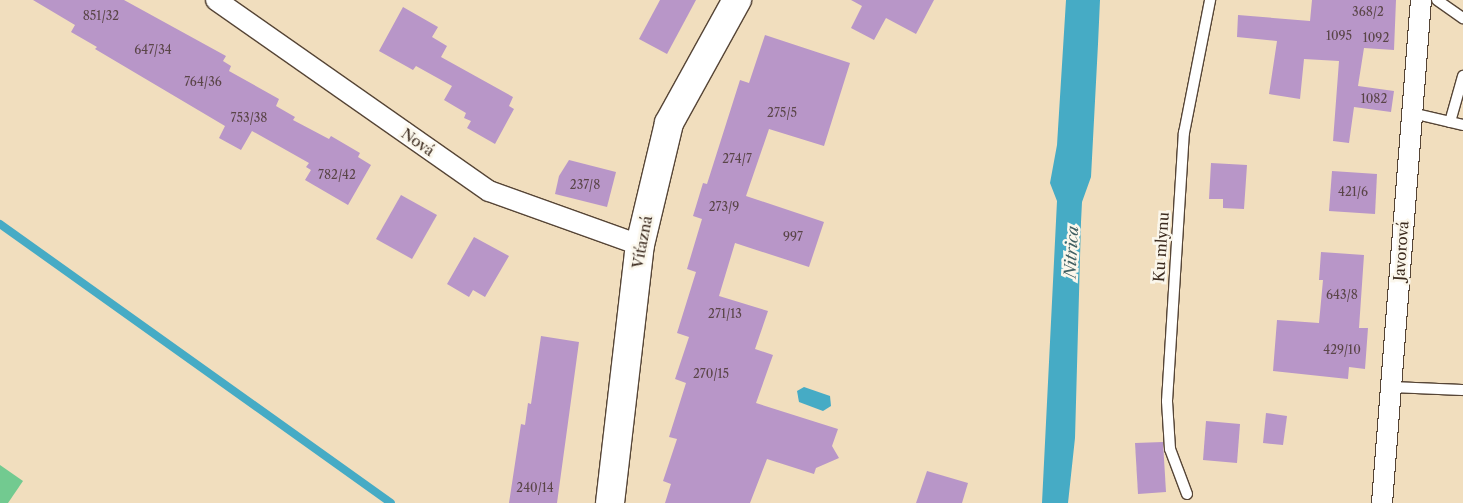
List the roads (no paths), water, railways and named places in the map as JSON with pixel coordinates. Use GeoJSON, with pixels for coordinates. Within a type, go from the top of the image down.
{"type":"FeatureCollection","features":[{"type":"Feature","properties":{"kind":"main road","name":"Víťazná"},"geometry":{"type":"LineString","coordinates":[[610,503],[640,245],[669,123],[737,0]]}},
{"type":"Feature","properties":{"kind":"street","name":"Nová"},"geometry":{"type":"LineString","coordinates":[[216,0],[489,191],[640,245]]}},
{"type":"Feature","properties":{"kind":"street","name":"Javorová"},"geometry":{"type":"LineString","coordinates":[[1382,503],[1421,0]]}},
{"type":"Feature","properties":{"kind":"lane","name":"Ku mlynu"},"geometry":{"type":"LineString","coordinates":[[1187,494],[1170,449],[1167,401],[1184,133],[1210,0]]}},
{"type":"Feature","properties":{"kind":"lane"},"geometry":{"type":"LineString","coordinates":[[1437,0],[1463,18]]}},
{"type":"Feature","properties":{"kind":"lane"},"geometry":{"type":"LineString","coordinates":[[1450,122],[1463,76]]}},
{"type":"Feature","properties":{"kind":"lane"},"geometry":{"type":"LineString","coordinates":[[1412,113],[1463,125]]}},
{"type":"Feature","properties":{"kind":"lane"},"geometry":{"type":"LineString","coordinates":[[1391,387],[1463,390]]}},
{"type":"Feature","properties":{"kind":"water","name":"Nitrica"},"geometry":{"type":"Polygon","coordinates":[[[1066,0],[1100,0],[1098,44],[1091,177],[1082,202],[1075,438],[1068,503],[1042,503],[1057,201],[1050,183],[1057,145],[1066,0]]]}},
{"type":"Feature","properties":{"kind":"water"},"geometry":{"type":"Polygon","coordinates":[[[804,387],[830,396],[831,406],[823,411],[799,402],[797,391],[804,387]]]}},
{"type":"Feature","properties":{"kind":"waterway"},"geometry":{"type":"LineString","coordinates":[[0,224],[391,503]]}}]}
